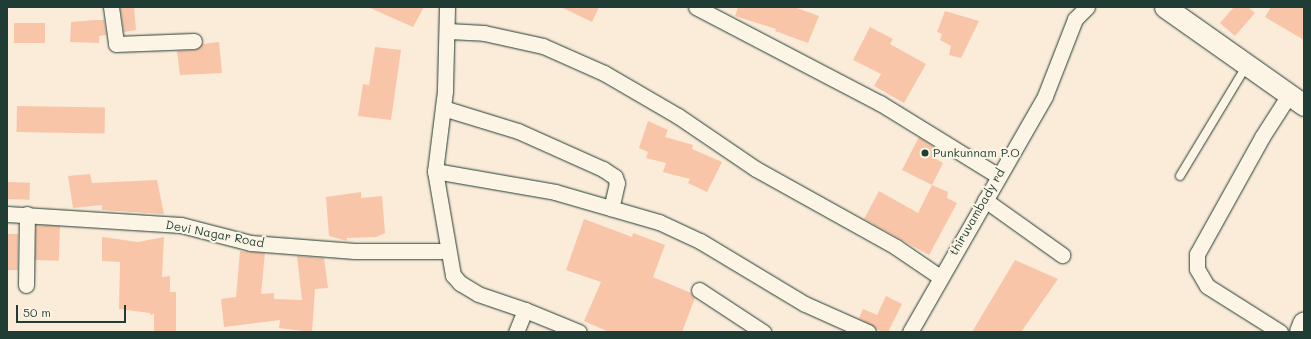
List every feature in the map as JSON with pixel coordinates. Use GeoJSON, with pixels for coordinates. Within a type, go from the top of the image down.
{"type":"FeatureCollection","features":[{"type":"Feature","properties":{"kind":"main road"},"geometry":{"type":"LineString","coordinates":[[1301,332],[1304,324]]}},
{"type":"Feature","properties":{"kind":"street"},"geometry":{"type":"LineString","coordinates":[[111,7],[116,44],[194,41]]}},
{"type":"Feature","properties":{"kind":"street"},"geometry":{"type":"LineString","coordinates":[[447,7],[448,31],[443,108],[435,170],[453,275],[460,284],[478,294],[525,310],[579,332]]}},
{"type":"Feature","properties":{"kind":"street"},"geometry":{"type":"LineString","coordinates":[[696,7],[880,103],[998,176]]}},
{"type":"Feature","properties":{"kind":"street","name":"thiruvambady rd"},"geometry":{"type":"LineString","coordinates":[[910,332],[1045,96],[1075,20],[1087,7]]}},
{"type":"Feature","properties":{"kind":"street"},"geometry":{"type":"LineString","coordinates":[[1165,7],[1297,100],[1262,138],[1197,254],[1197,269],[1207,286],[1280,332]]}},
{"type":"Feature","properties":{"kind":"street"},"geometry":{"type":"LineString","coordinates":[[448,31],[484,33],[543,46],[604,73],[678,116],[756,169],[896,247],[940,278]]}},
{"type":"Feature","properties":{"kind":"street"},"geometry":{"type":"LineString","coordinates":[[443,108],[518,131],[603,169],[615,177],[617,183],[611,208]]}},
{"type":"Feature","properties":{"kind":"street"},"geometry":{"type":"LineString","coordinates":[[435,170],[555,192],[659,222],[700,240],[805,304],[868,332]]}},
{"type":"Feature","properties":{"kind":"street"},"geometry":{"type":"LineString","coordinates":[[985,200],[1062,254]]}},
{"type":"Feature","properties":{"kind":"street","name":"Devi Nagar Road"},"geometry":{"type":"LineString","coordinates":[[7,214],[27,214],[181,225],[251,243],[355,251],[448,251]]}},
{"type":"Feature","properties":{"kind":"street"},"geometry":{"type":"LineString","coordinates":[[26,285],[27,214]]}},
{"type":"Feature","properties":{"kind":"street"},"geometry":{"type":"LineString","coordinates":[[699,290],[763,332]]}},
{"type":"Feature","properties":{"kind":"street"},"geometry":{"type":"LineString","coordinates":[[516,332],[525,310]]}},
{"type":"Feature","properties":{"kind":"lane"},"geometry":{"type":"LineString","coordinates":[[1180,176],[1246,65]]}},
{"type":"Feature","properties":{"kind":"building"},"geometry":{"type":"Polygon","coordinates":[[[120,7],[134,7],[136,30],[124,32],[120,7]]]}},
{"type":"Feature","properties":{"kind":"building"},"geometry":{"type":"Polygon","coordinates":[[[368,7],[424,7],[413,27],[368,7]]]}},
{"type":"Feature","properties":{"kind":"building"},"geometry":{"type":"Polygon","coordinates":[[[561,7],[599,7],[592,22],[561,7]]]}},
{"type":"Feature","properties":{"kind":"building"},"geometry":{"type":"Polygon","coordinates":[[[738,7],[794,7],[819,16],[808,43],[775,31],[776,29],[735,16],[738,7]]]}},
{"type":"Feature","properties":{"kind":"building"},"geometry":{"type":"Polygon","coordinates":[[[1234,7],[1248,7],[1255,13],[1235,36],[1220,23],[1234,7]]]}},
{"type":"Feature","properties":{"kind":"building"},"geometry":{"type":"Polygon","coordinates":[[[1271,7],[1304,7],[1304,40],[1265,17],[1271,7]]]}},
{"type":"Feature","properties":{"kind":"building"},"geometry":{"type":"Polygon","coordinates":[[[945,11],[979,21],[961,58],[949,55],[951,46],[940,40],[942,34],[937,32],[945,11]]]}},
{"type":"Feature","properties":{"kind":"building"},"geometry":{"type":"Polygon","coordinates":[[[104,20],[106,35],[99,36],[99,43],[70,42],[71,22],[104,20]]]}},
{"type":"Feature","properties":{"kind":"building"},"geometry":{"type":"Polygon","coordinates":[[[14,23],[45,23],[45,43],[14,43],[14,23]]]}},
{"type":"Feature","properties":{"kind":"building"},"geometry":{"type":"Polygon","coordinates":[[[870,27],[893,39],[890,44],[926,64],[904,103],[874,86],[881,74],[853,60],[870,27]]]}},
{"type":"Feature","properties":{"kind":"building"},"geometry":{"type":"Polygon","coordinates":[[[219,42],[222,73],[180,75],[177,51],[195,50],[202,44],[219,42]]]}},
{"type":"Feature","properties":{"kind":"building"},"geometry":{"type":"Polygon","coordinates":[[[375,47],[401,50],[391,120],[358,116],[363,84],[369,85],[375,47]]]}},
{"type":"Feature","properties":{"kind":"building"},"geometry":{"type":"Polygon","coordinates":[[[17,106],[105,108],[105,134],[17,132],[17,106]]]}},
{"type":"Feature","properties":{"kind":"building"},"geometry":{"type":"Polygon","coordinates":[[[648,121],[668,130],[665,137],[693,145],[692,149],[722,162],[707,192],[688,183],[690,179],[663,172],[666,163],[646,158],[648,152],[639,148],[648,121]]]}},
{"type":"Feature","properties":{"kind":"building","name":"Punkunnam P.O"},"geometry":{"type":"Polygon","coordinates":[[[919,137],[940,151],[936,159],[943,163],[932,185],[902,170],[919,137]]]}},
{"type":"Feature","properties":{"kind":"building"},"geometry":{"type":"Polygon","coordinates":[[[90,174],[92,183],[157,180],[164,214],[102,210],[102,205],[73,208],[68,176],[90,174]]]}},
{"type":"Feature","properties":{"kind":"building"},"geometry":{"type":"Polygon","coordinates":[[[7,182],[30,183],[29,200],[7,199],[7,182]]]}},
{"type":"Feature","properties":{"kind":"building"},"geometry":{"type":"Polygon","coordinates":[[[932,185],[948,192],[947,198],[957,203],[929,255],[864,219],[879,191],[918,213],[932,185]]]}},
{"type":"Feature","properties":{"kind":"building"},"geometry":{"type":"Polygon","coordinates":[[[361,192],[361,198],[382,196],[385,233],[376,237],[347,238],[347,241],[329,236],[326,197],[361,192]]]}},
{"type":"Feature","properties":{"kind":"building"},"geometry":{"type":"Polygon","coordinates":[[[584,219],[632,237],[633,233],[665,245],[653,277],[691,293],[695,298],[682,332],[609,332],[584,321],[601,282],[566,270],[584,219]]]}},
{"type":"Feature","properties":{"kind":"building"},"geometry":{"type":"Polygon","coordinates":[[[36,225],[60,226],[59,261],[35,260],[36,225]]]}},
{"type":"Feature","properties":{"kind":"building"},"geometry":{"type":"Polygon","coordinates":[[[7,234],[18,234],[18,270],[7,270],[7,234]]]}},
{"type":"Feature","properties":{"kind":"building"},"geometry":{"type":"Polygon","coordinates":[[[102,237],[138,242],[164,237],[162,277],[170,276],[170,292],[176,292],[176,332],[154,332],[154,314],[150,315],[150,313],[119,309],[120,262],[102,261],[102,237]]]}},
{"type":"Feature","properties":{"kind":"building"},"geometry":{"type":"Polygon","coordinates":[[[240,251],[265,253],[261,294],[274,293],[274,299],[302,300],[297,256],[324,258],[328,288],[315,289],[312,332],[279,328],[280,320],[224,327],[221,299],[236,297],[240,251]]]}},
{"type":"Feature","properties":{"kind":"building"},"geometry":{"type":"Polygon","coordinates":[[[1015,260],[1058,279],[1021,332],[972,332],[1015,260]]]}},
{"type":"Feature","properties":{"kind":"building"},"geometry":{"type":"Polygon","coordinates":[[[886,296],[902,304],[888,332],[882,332],[859,318],[863,309],[877,315],[886,296]]]}},
{"type":"Feature","properties":{"kind":"place","name":"Punkunnam P.O"},"geometry":{"type":"Point","coordinates":[925,153]}}]}
